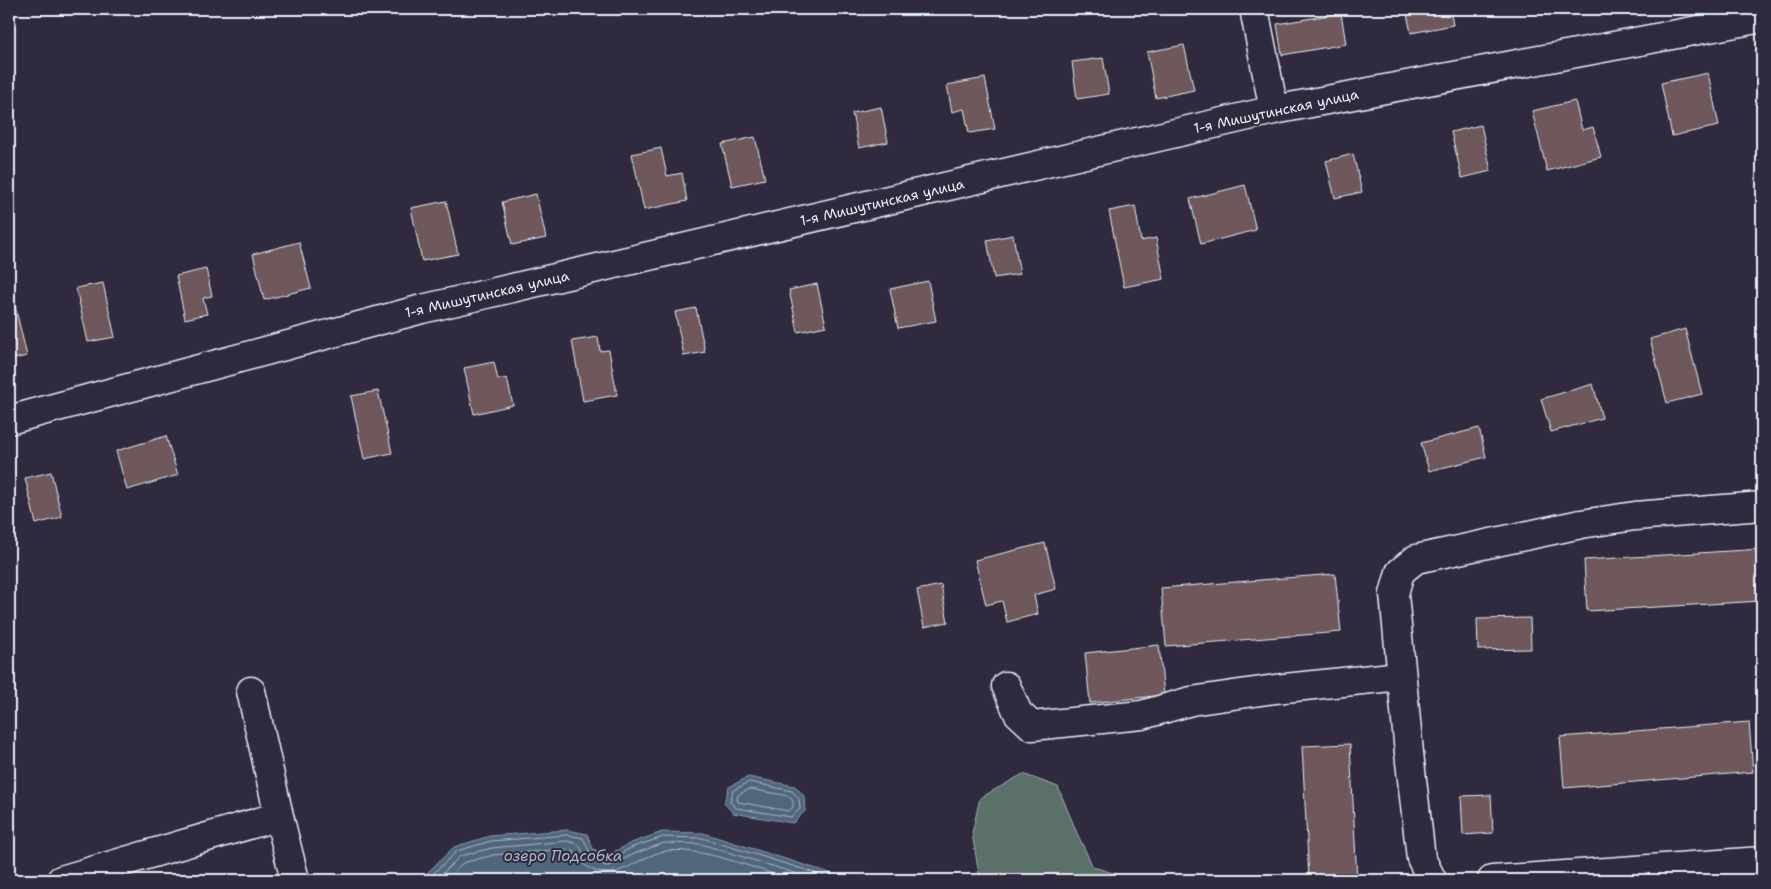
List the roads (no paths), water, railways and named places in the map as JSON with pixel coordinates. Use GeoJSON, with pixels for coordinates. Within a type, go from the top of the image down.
{"type":"FeatureCollection","features":[{"type":"Feature","properties":{"kind":"street"},"geometry":{"type":"LineString","coordinates":[[1254,9],[1274,110]]}},
{"type":"Feature","properties":{"kind":"street","name":"1-я Мишутинская улица"},"geometry":{"type":"LineString","coordinates":[[9,420],[422,309],[1274,110],[1762,18]]}},
{"type":"Feature","properties":{"kind":"street"},"geometry":{"type":"LineString","coordinates":[[1432,880],[1421,858],[1401,676],[1394,594],[1400,572],[1416,559],[1582,524],[1635,516],[1762,506]]}},
{"type":"Feature","properties":{"kind":"street"},"geometry":{"type":"LineString","coordinates":[[1006,686],[1018,713],[1032,726],[1142,715],[1191,701],[1238,694],[1401,676]]}},
{"type":"Feature","properties":{"kind":"street"},"geometry":{"type":"LineString","coordinates":[[251,691],[295,880]]}},
{"type":"Feature","properties":{"kind":"street"},"geometry":{"type":"LineString","coordinates":[[61,880],[279,816]]}},
{"type":"Feature","properties":{"kind":"street"},"geometry":{"type":"LineString","coordinates":[[1492,880],[1762,861]]}},
{"type":"Feature","properties":{"kind":"water"},"geometry":{"type":"Polygon","coordinates":[[[748,777],[795,786],[804,796],[805,811],[793,823],[733,813],[724,803],[729,787],[748,777]]]}},
{"type":"Feature","properties":{"kind":"water","name":"озеро Подсобка"},"geometry":{"type":"Polygon","coordinates":[[[567,830],[587,834],[593,849],[608,855],[631,843],[662,832],[703,833],[852,880],[428,880],[427,873],[454,847],[490,836],[567,830]]]}}]}
